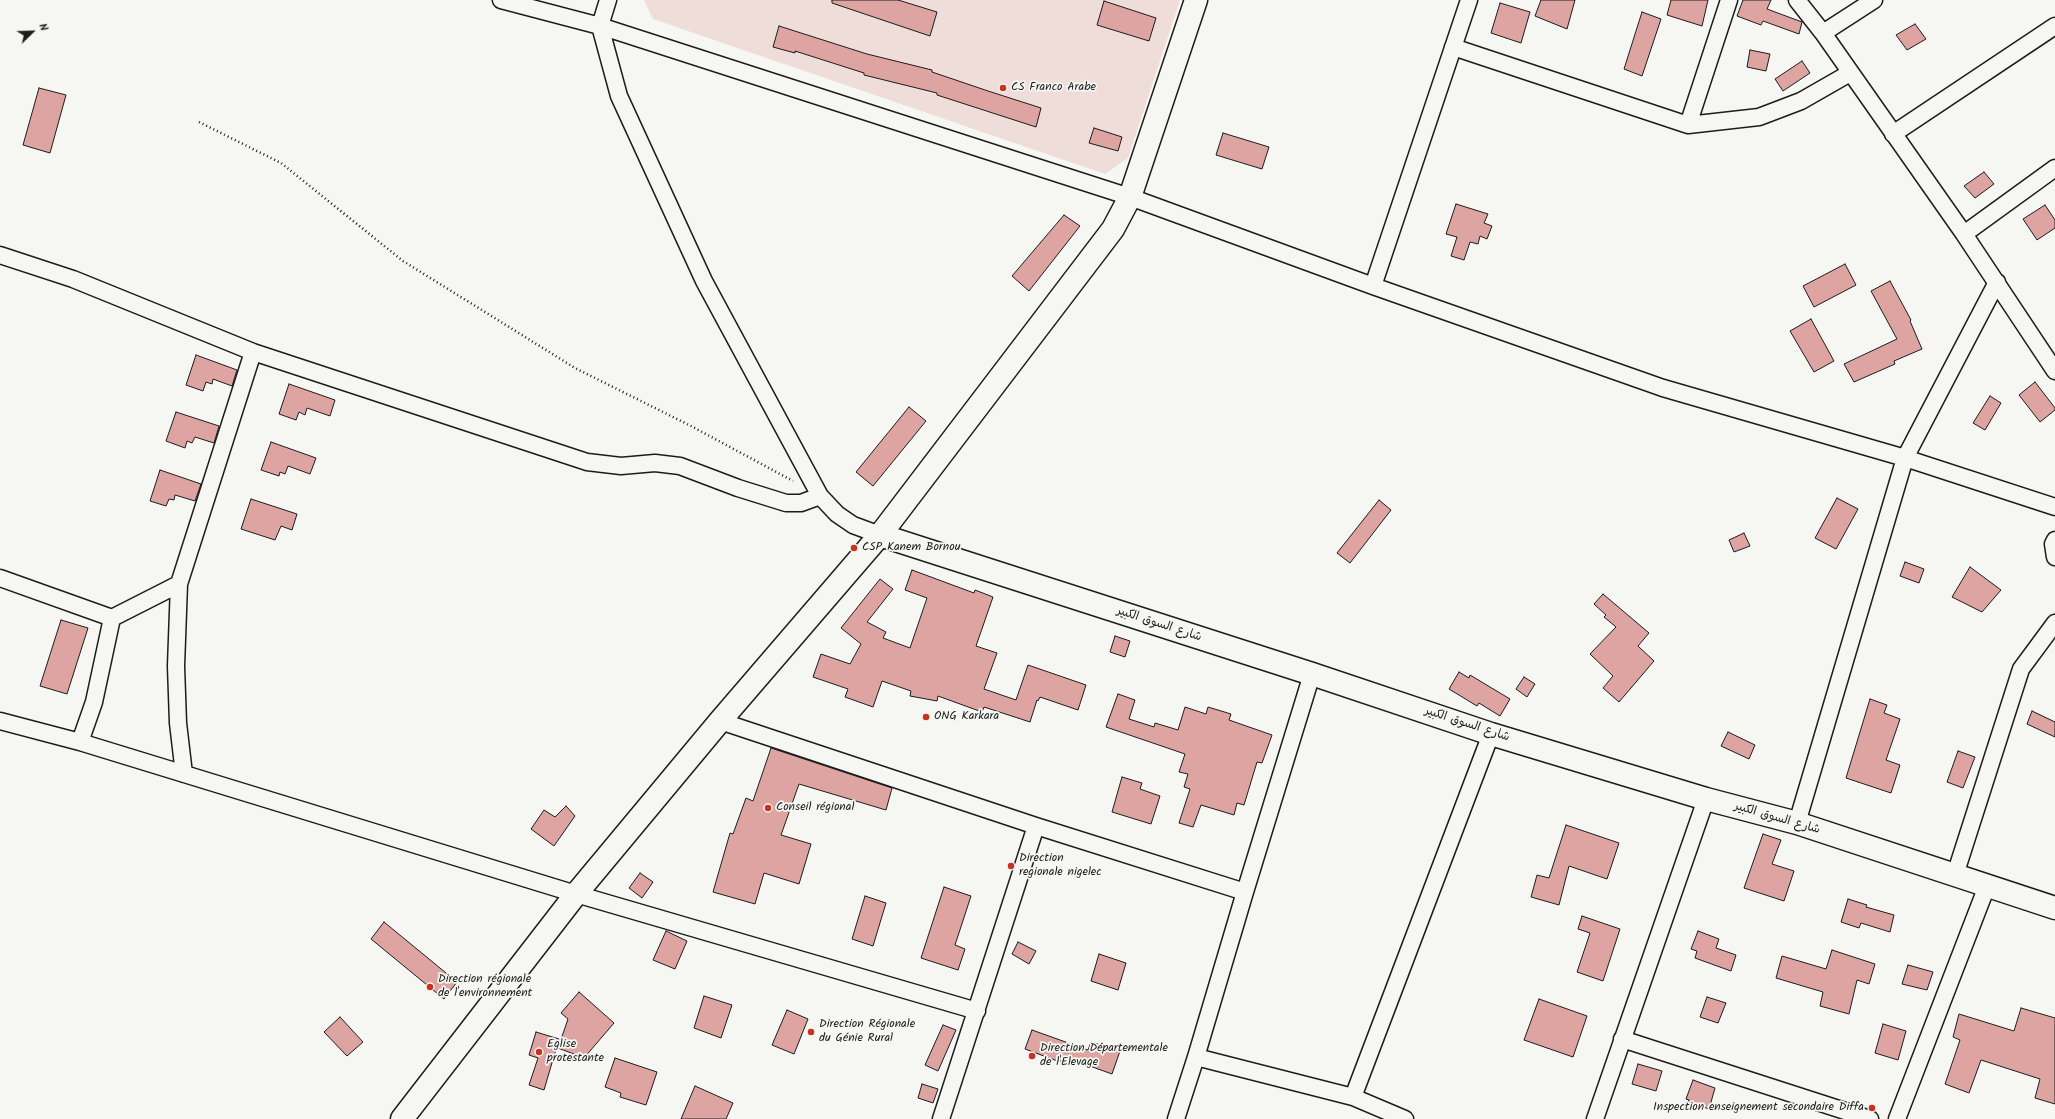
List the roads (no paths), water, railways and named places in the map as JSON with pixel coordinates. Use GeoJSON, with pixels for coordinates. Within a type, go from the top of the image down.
{"type":"FeatureCollection","features":[{"type":"Feature","properties":{"kind":"street"},"geometry":{"type":"LineString","coordinates":[[501,0],[600,26],[1130,198],[1373,286],[1663,388],[1905,458],[2055,507]]}},
{"type":"Feature","properties":{"kind":"street"},"geometry":{"type":"LineString","coordinates":[[608,0],[600,26],[619,96],[704,281],[820,496],[837,514],[853,526],[880,535]]}},
{"type":"Feature","properties":{"kind":"street"},"geometry":{"type":"LineString","coordinates":[[402,1119],[576,894],[720,720],[880,535],[1076,280],[1113,229],[1130,198],[1196,0]]}},
{"type":"Feature","properties":{"kind":"street"},"geometry":{"type":"LineString","coordinates":[[1373,286],[1468,0]]}},
{"type":"Feature","properties":{"kind":"street"},"geometry":{"type":"LineString","coordinates":[[1688,125],[1729,0]]}},
{"type":"Feature","properties":{"kind":"street"},"geometry":{"type":"LineString","coordinates":[[1797,0],[1823,34],[1964,234],[2055,371]]}},
{"type":"Feature","properties":{"kind":"street"},"geometry":{"type":"LineString","coordinates":[[1823,34],[1874,0]]}},
{"type":"Feature","properties":{"kind":"street"},"geometry":{"type":"LineString","coordinates":[[1893,134],[2055,26]]}},
{"type":"Feature","properties":{"kind":"street"},"geometry":{"type":"LineString","coordinates":[[1453,48],[1688,125],[1759,117],[1801,101],[1850,73]]}},
{"type":"Feature","properties":{"kind":"street"},"geometry":{"type":"LineString","coordinates":[[1964,234],[2055,168]]}},
{"type":"Feature","properties":{"kind":"street"},"geometry":{"type":"LineString","coordinates":[[0,255],[73,279],[253,352],[586,462],[621,466],[655,463],[680,466],[738,488],[786,503],[802,503],[820,496]]}},
{"type":"Feature","properties":{"kind":"street"},"geometry":{"type":"LineString","coordinates":[[1797,823],[1905,458],[1997,282]]}},
{"type":"Feature","properties":{"kind":"street"},"geometry":{"type":"LineString","coordinates":[[184,774],[178,723],[176,666],[179,584],[253,352]]}},
{"type":"Feature","properties":{"kind":"street","name":"شارع السوق الكبير"},"geometry":{"type":"LineString","coordinates":[[880,535],[1312,674],[1491,734],[1706,799],[1797,823],[2055,908]]}},
{"type":"Feature","properties":{"kind":"street"},"geometry":{"type":"LineString","coordinates":[[2055,540],[2053,544],[2055,557]]}},
{"type":"Feature","properties":{"kind":"street"},"geometry":{"type":"LineString","coordinates":[[0,578],[112,618],[179,584]]}},
{"type":"Feature","properties":{"kind":"street"},"geometry":{"type":"LineString","coordinates":[[80,742],[94,702],[112,618]]}},
{"type":"Feature","properties":{"kind":"street"},"geometry":{"type":"LineString","coordinates":[[1955,875],[2021,669],[2055,623]]}},
{"type":"Feature","properties":{"kind":"street"},"geometry":{"type":"LineString","coordinates":[[1176,1119],[1312,674]]}},
{"type":"Feature","properties":{"kind":"street"},"geometry":{"type":"LineString","coordinates":[[720,720],[1036,826],[1245,892]]}},
{"type":"Feature","properties":{"kind":"street"},"geometry":{"type":"LineString","coordinates":[[0,721],[80,742],[576,894],[977,1012]]}},
{"type":"Feature","properties":{"kind":"street"},"geometry":{"type":"LineString","coordinates":[[1353,1097],[1491,734]]}},
{"type":"Feature","properties":{"kind":"street"},"geometry":{"type":"LineString","coordinates":[[1595,1119],[1706,799]]}},
{"type":"Feature","properties":{"kind":"street"},"geometry":{"type":"LineString","coordinates":[[941,1119],[977,1012],[1036,826]]}},
{"type":"Feature","properties":{"kind":"street"},"geometry":{"type":"LineString","coordinates":[[1897,1119],[1987,886]]}},
{"type":"Feature","properties":{"kind":"street"},"geometry":{"type":"LineString","coordinates":[[1622,1039],[1870,1119]]}},
{"type":"Feature","properties":{"kind":"street"},"geometry":{"type":"LineString","coordinates":[[1196,1057],[1353,1097],[1405,1119]]}},
{"type":"Feature","properties":{"kind":"place","name":"CS Franco Arabe"},"geometry":{"type":"Point","coordinates":[1003,88]}},
{"type":"Feature","properties":{"kind":"place","name":"CSP Kanem Bornou"},"geometry":{"type":"Point","coordinates":[854,548]}},
{"type":"Feature","properties":{"kind":"place","name":"ONG Karkara"},"geometry":{"type":"Point","coordinates":[926,717]}},
{"type":"Feature","properties":{"kind":"place","name":"Conseil régional"},"geometry":{"type":"Point","coordinates":[768,808]}},
{"type":"Feature","properties":{"kind":"place","name":"Direction regionale nigelec"},"geometry":{"type":"Point","coordinates":[1011,866]}},
{"type":"Feature","properties":{"kind":"place","name":"Direction régionale de l'environnement"},"geometry":{"type":"Point","coordinates":[430,987]}},
{"type":"Feature","properties":{"kind":"place","name":"Direction Régionale du Génie Rural"},"geometry":{"type":"Point","coordinates":[811,1032]}},
{"type":"Feature","properties":{"kind":"place","name":"Eglise protestante"},"geometry":{"type":"Point","coordinates":[539,1052]}},
{"type":"Feature","properties":{"kind":"place","name":"Direction Départementale de l'Elevage"},"geometry":{"type":"Point","coordinates":[1032,1056]}},
{"type":"Feature","properties":{"kind":"place","name":"Inspection enseignement secondaire Diffa"},"geometry":{"type":"Point","coordinates":[1872,1108]}}]}
